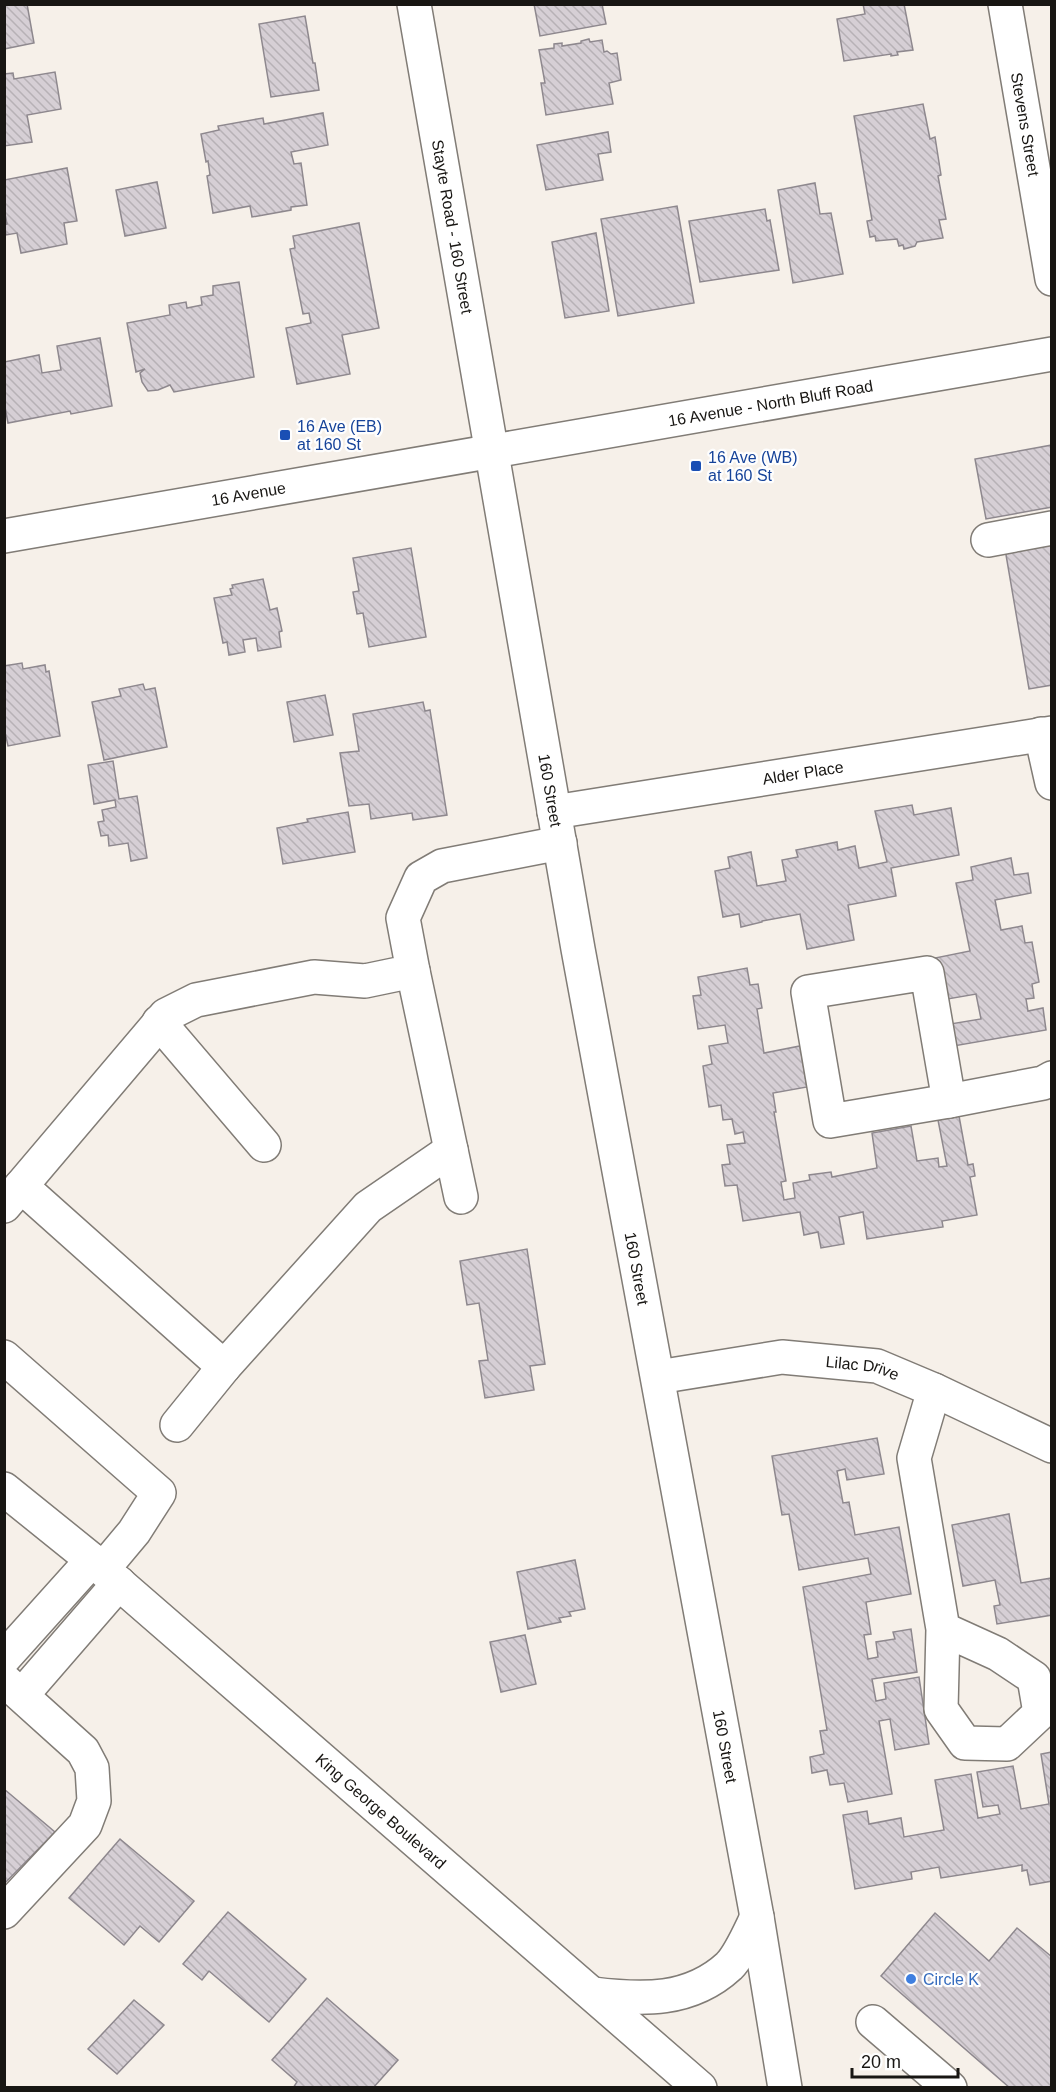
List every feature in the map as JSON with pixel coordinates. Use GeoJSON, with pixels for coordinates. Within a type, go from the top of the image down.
{"type":"FeatureCollection","features":[{"type":"Feature","properties":{"kind":"main road","name":"Stayte Road - 160 Street"},"geometry":{"type":"LineString","coordinates":[[414,4],[492,450]]}},
{"type":"Feature","properties":{"kind":"main road","name":"Stevens Street"},"geometry":{"type":"LineString","coordinates":[[1005,4],[1052,279]]}},
{"type":"Feature","properties":{"kind":"main road","name":"16 Avenue - North Bluff Road"},"geometry":{"type":"LineString","coordinates":[[492,450],[1052,354]]}},
{"type":"Feature","properties":{"kind":"main road","name":"16 Avenue"},"geometry":{"type":"LineString","coordinates":[[4,536],[492,450]]}},
{"type":"Feature","properties":{"kind":"main road","name":"160 Street"},"geometry":{"type":"LineString","coordinates":[[492,450],[557,828],[757,1917],[785,2088]]}},
{"type":"Feature","properties":{"kind":"main road"},"geometry":{"type":"LineString","coordinates":[[988,540],[1052,528]]}},
{"type":"Feature","properties":{"kind":"main road","name":"Alder Place"},"geometry":{"type":"LineString","coordinates":[[461,1197],[403,918],[421,878],[442,866],[557,828],[1046,734]]}},
{"type":"Feature","properties":{"kind":"main road"},"geometry":{"type":"LineString","coordinates":[[1046,734],[1052,783]]}},
{"type":"Feature","properties":{"kind":"main road"},"geometry":{"type":"LineString","coordinates":[[224,1367],[13,1196],[166,1015],[196,1000],[314,977],[365,981],[413,971]]}},
{"type":"Feature","properties":{"kind":"main road"},"geometry":{"type":"LineString","coordinates":[[949,1101],[927,973],[808,993],[830,1121],[949,1101],[1043,1083],[1052,1078]]}},
{"type":"Feature","properties":{"kind":"main road"},"geometry":{"type":"LineString","coordinates":[[159,1022],[264,1145]]}},
{"type":"Feature","properties":{"kind":"main road"},"geometry":{"type":"LineString","coordinates":[[177,1425],[224,1367],[368,1207],[451,1150]]}},
{"type":"Feature","properties":{"kind":"main road"},"geometry":{"type":"LineString","coordinates":[[4,1357],[159,1493],[105,1571],[13,1687],[83,1751],[92,1768],[94,1800],[86,1825],[4,1912]]}},
{"type":"Feature","properties":{"kind":"main road","name":"Lilac Drive"},"geometry":{"type":"LineString","coordinates":[[658,1377],[782,1357],[877,1366],[934,1390],[1052,1446]]}},
{"type":"Feature","properties":{"kind":"main road"},"geometry":{"type":"LineString","coordinates":[[934,1390],[914,1458],[943,1629]]}},
{"type":"Feature","properties":{"kind":"main road","name":"King George Boulevard"},"geometry":{"type":"LineString","coordinates":[[4,1478],[64,1536]]}},
{"type":"Feature","properties":{"kind":"main road","name":"King George Boulevard"},"geometry":{"type":"LineString","coordinates":[[4,1489],[105,1571],[700,2088]]}},
{"type":"Feature","properties":{"kind":"main road"},"geometry":{"type":"LineString","coordinates":[[4,1658],[105,1571]]}},
{"type":"Feature","properties":{"kind":"main road"},"geometry":{"type":"LineString","coordinates":[[593,1994],[624,1998],[658,1997],[700,1987],[730,1964],[757,1917]]}},
{"type":"Feature","properties":{"kind":"main road"},"geometry":{"type":"LineString","coordinates":[[873,2022],[950,2088]]}},
{"type":"Feature","properties":{"kind":"building"},"geometry":{"type":"Polygon","coordinates":[[[4,4],[27,4],[34,43],[4,49],[4,4]]]}},
{"type":"Feature","properties":{"kind":"building"},"geometry":{"type":"Polygon","coordinates":[[[534,4],[602,4],[606,24],[540,36],[534,4]]]}},
{"type":"Feature","properties":{"kind":"building"},"geometry":{"type":"Polygon","coordinates":[[[863,4],[904,4],[913,50],[897,52],[898,55],[844,61],[837,19],[865,14],[863,4]]]}},
{"type":"Feature","properties":{"kind":"building"},"geometry":{"type":"Polygon","coordinates":[[[305,16],[319,90],[271,97],[259,24],[305,16]]]}},
{"type":"Feature","properties":{"kind":"building"},"geometry":{"type":"Polygon","coordinates":[[[589,39],[590,42],[602,40],[604,52],[617,53],[621,80],[609,83],[613,104],[546,115],[541,83],[545,83],[539,50],[554,48],[554,44],[562,43],[562,46],[581,43],[589,39]]]}},
{"type":"Feature","properties":{"kind":"building"},"geometry":{"type":"Polygon","coordinates":[[[55,72],[61,109],[27,115],[32,142],[4,146],[4,74],[13,73],[14,79],[55,72]]]}},
{"type":"Feature","properties":{"kind":"building"},"geometry":{"type":"Polygon","coordinates":[[[923,104],[930,139],[935,137],[941,175],[938,176],[946,219],[939,220],[943,238],[917,242],[915,246],[904,249],[903,245],[899,246],[897,239],[876,241],[875,236],[870,237],[867,221],[872,220],[854,116],[923,104]]]}},
{"type":"Feature","properties":{"kind":"building"},"geometry":{"type":"Polygon","coordinates":[[[323,113],[328,145],[291,152],[294,164],[301,163],[307,205],[252,217],[250,206],[213,213],[207,176],[210,175],[208,161],[206,162],[201,134],[219,130],[218,126],[263,118],[264,124],[323,113]]]}},
{"type":"Feature","properties":{"kind":"building"},"geometry":{"type":"Polygon","coordinates":[[[608,132],[611,152],[598,154],[603,180],[546,190],[537,145],[608,132]]]}},
{"type":"Feature","properties":{"kind":"building"},"geometry":{"type":"Polygon","coordinates":[[[67,168],[77,221],[64,223],[67,244],[21,253],[17,233],[6,235],[4,180],[67,168]]]}},
{"type":"Feature","properties":{"kind":"building"},"geometry":{"type":"Polygon","coordinates":[[[157,182],[166,228],[125,236],[116,190],[157,182]]]}},
{"type":"Feature","properties":{"kind":"building"},"geometry":{"type":"Polygon","coordinates":[[[815,183],[820,214],[831,213],[843,274],[793,283],[778,190],[815,183]]]}},
{"type":"Feature","properties":{"kind":"building"},"geometry":{"type":"Polygon","coordinates":[[[677,206],[694,303],[618,316],[601,219],[677,206]]]}},
{"type":"Feature","properties":{"kind":"building"},"geometry":{"type":"Polygon","coordinates":[[[765,209],[767,221],[770,220],[779,270],[700,282],[689,221],[765,209]]]}},
{"type":"Feature","properties":{"kind":"building"},"geometry":{"type":"Polygon","coordinates":[[[359,223],[379,328],[342,335],[350,374],[297,384],[286,328],[311,323],[309,313],[303,314],[290,249],[295,248],[293,236],[359,223]]]}},
{"type":"Feature","properties":{"kind":"building"},"geometry":{"type":"Polygon","coordinates":[[[596,233],[609,311],[565,318],[552,242],[596,233]]]}},
{"type":"Feature","properties":{"kind":"building"},"geometry":{"type":"Polygon","coordinates":[[[239,282],[254,377],[174,392],[170,385],[148,391],[142,382],[140,373],[145,369],[136,372],[127,323],[170,315],[169,305],[186,302],[187,308],[202,305],[201,297],[213,295],[213,286],[239,282]]]}},
{"type":"Feature","properties":{"kind":"building"},"geometry":{"type":"Polygon","coordinates":[[[100,338],[112,406],[71,414],[70,411],[8,423],[4,402],[4,362],[39,355],[42,373],[61,370],[57,346],[100,338]]]}},
{"type":"Feature","properties":{"kind":"building"},"geometry":{"type":"Polygon","coordinates":[[[1052,445],[1052,507],[986,519],[975,459],[1052,445]]]}},
{"type":"Feature","properties":{"kind":"building"},"geometry":{"type":"Polygon","coordinates":[[[1052,541],[1052,685],[1029,689],[1005,549],[1052,541]]]}},
{"type":"Feature","properties":{"kind":"building"},"geometry":{"type":"Polygon","coordinates":[[[411,548],[426,637],[369,647],[363,613],[357,614],[353,592],[359,591],[353,558],[411,548]]]}},
{"type":"Feature","properties":{"kind":"building"},"geometry":{"type":"Polygon","coordinates":[[[263,579],[270,610],[277,608],[282,631],[279,632],[281,647],[258,651],[256,638],[243,640],[245,652],[229,655],[227,642],[223,643],[214,598],[232,595],[230,589],[233,588],[232,585],[263,579]]]}},
{"type":"Feature","properties":{"kind":"building"},"geometry":{"type":"Polygon","coordinates":[[[22,663],[23,669],[45,665],[46,672],[49,671],[60,736],[8,746],[4,728],[4,666],[22,663]]]}},
{"type":"Feature","properties":{"kind":"building"},"geometry":{"type":"Polygon","coordinates":[[[143,684],[145,690],[155,688],[167,747],[104,760],[92,702],[121,696],[119,689],[143,684]]]}},
{"type":"Feature","properties":{"kind":"building"},"geometry":{"type":"Polygon","coordinates":[[[325,695],[333,735],[294,742],[287,702],[325,695]]]}},
{"type":"Feature","properties":{"kind":"building"},"geometry":{"type":"Polygon","coordinates":[[[423,702],[425,711],[430,710],[447,815],[413,820],[412,813],[371,819],[369,804],[349,806],[340,753],[359,751],[353,714],[423,702]]]}},
{"type":"Feature","properties":{"kind":"building"},"geometry":{"type":"Polygon","coordinates":[[[113,761],[119,799],[137,796],[147,858],[131,861],[128,843],[109,846],[108,835],[101,836],[98,822],[104,821],[102,810],[116,807],[115,800],[94,804],[88,765],[113,761]]]}},
{"type":"Feature","properties":{"kind":"building"},"geometry":{"type":"Polygon","coordinates":[[[912,805],[914,815],[951,808],[959,855],[891,868],[896,896],[848,905],[854,940],[807,949],[800,914],[741,927],[739,914],[723,917],[715,871],[730,868],[728,857],[751,852],[757,886],[786,881],[782,860],[798,857],[796,850],[837,842],[838,850],[855,846],[859,868],[887,862],[875,811],[912,805]]]}},
{"type":"Feature","properties":{"kind":"building"},"geometry":{"type":"Polygon","coordinates":[[[348,812],[355,852],[283,864],[277,828],[308,822],[307,819],[348,812]]]}},
{"type":"Feature","properties":{"kind":"building"},"geometry":{"type":"Polygon","coordinates":[[[1011,858],[1014,875],[1028,873],[1031,893],[995,900],[1001,930],[1022,926],[1025,943],[1032,942],[1039,982],[1032,984],[1034,998],[1026,999],[1028,1011],[1043,1008],[1046,1030],[948,1047],[944,1025],[981,1019],[976,994],[942,1000],[935,958],[970,951],[956,883],[973,880],[971,867],[1011,858]]]}},
{"type":"Feature","properties":{"kind":"building"},"geometry":{"type":"Polygon","coordinates":[[[747,968],[750,985],[758,984],[762,1008],[757,1009],[764,1053],[800,1046],[807,1087],[773,1093],[786,1181],[781,1182],[784,1200],[795,1198],[793,1183],[810,1180],[809,1175],[831,1172],[832,1177],[877,1168],[872,1133],[911,1126],[917,1161],[938,1158],[939,1167],[947,1166],[938,1120],[959,1116],[968,1165],[973,1164],[975,1176],[970,1177],[977,1215],[942,1221],[943,1227],[867,1239],[863,1212],[839,1217],[844,1244],[821,1248],[818,1232],[804,1235],[800,1212],[743,1221],[737,1185],[725,1186],[722,1165],[730,1164],[727,1145],[745,1143],[743,1132],[735,1134],[732,1119],[723,1120],[721,1105],[709,1107],[703,1066],[712,1064],[709,1046],[728,1043],[725,1025],[698,1029],[693,996],[701,995],[698,977],[747,968]]]}},
{"type":"Feature","properties":{"kind":"building"},"geometry":{"type":"Polygon","coordinates":[[[527,1249],[545,1364],[530,1366],[534,1390],[485,1398],[479,1361],[488,1360],[479,1303],[467,1305],[460,1261],[527,1249]]]}},
{"type":"Feature","properties":{"kind":"building"},"geometry":{"type":"Polygon","coordinates":[[[877,1438],[884,1474],[847,1480],[845,1469],[837,1471],[843,1503],[849,1502],[855,1535],[899,1527],[911,1594],[866,1602],[871,1634],[864,1635],[868,1659],[878,1657],[876,1642],[895,1639],[893,1632],[911,1629],[917,1672],[872,1679],[876,1701],[886,1699],[884,1683],[919,1677],[929,1744],[895,1750],[890,1719],[879,1721],[892,1794],[848,1802],[844,1783],[830,1785],[827,1770],[812,1773],[810,1757],[824,1754],[820,1731],[827,1730],[803,1587],[871,1574],[868,1558],[799,1570],[789,1514],[782,1515],[772,1456],[877,1438]]]}},
{"type":"Feature","properties":{"kind":"building"},"geometry":{"type":"Polygon","coordinates":[[[1009,1514],[1021,1583],[1052,1578],[1052,1615],[997,1624],[994,1606],[1000,1605],[995,1580],[963,1586],[952,1525],[1009,1514]]]}},
{"type":"Feature","properties":{"kind":"building"},"geometry":{"type":"Polygon","coordinates":[[[575,1560],[585,1609],[569,1612],[571,1616],[559,1618],[561,1622],[528,1629],[517,1572],[575,1560]]]}},
{"type":"Feature","properties":{"kind":"building"},"geometry":{"type":"Polygon","coordinates":[[[525,1635],[536,1684],[501,1692],[490,1642],[525,1635]]]}},
{"type":"Feature","properties":{"kind":"building"},"geometry":{"type":"Polygon","coordinates":[[[1052,1752],[1052,1881],[1030,1885],[1027,1870],[1022,1871],[1022,1865],[941,1878],[939,1867],[911,1872],[912,1879],[855,1889],[843,1815],[867,1811],[869,1824],[901,1818],[904,1837],[944,1830],[935,1780],[971,1774],[978,1818],[1000,1814],[998,1805],[983,1807],[977,1772],[1013,1766],[1021,1809],[1049,1804],[1041,1754],[1052,1752]]]}},
{"type":"Feature","properties":{"kind":"building"},"geometry":{"type":"Polygon","coordinates":[[[4,1789],[55,1832],[4,1884],[4,1789]]]}},
{"type":"Feature","properties":{"kind":"building"},"geometry":{"type":"Polygon","coordinates":[[[120,1839],[194,1901],[159,1942],[140,1926],[124,1945],[69,1898],[120,1839]]]}},
{"type":"Feature","properties":{"kind":"building"},"geometry":{"type":"Polygon","coordinates":[[[228,1912],[306,1979],[269,2022],[209,1971],[202,1980],[183,1964],[228,1912]]]}},
{"type":"Feature","properties":{"kind":"building"},"geometry":{"type":"Polygon","coordinates":[[[935,1913],[989,1961],[1017,1928],[1052,1957],[1052,2088],[1010,2088],[881,1976],[935,1913]]]}},
{"type":"Feature","properties":{"kind":"building"},"geometry":{"type":"Polygon","coordinates":[[[327,1998],[398,2060],[373,2088],[293,2088],[297,2082],[272,2060],[327,1998]]]}},
{"type":"Feature","properties":{"kind":"building"},"geometry":{"type":"Polygon","coordinates":[[[134,2000],[164,2025],[117,2074],[88,2049],[134,2000]]]}},
{"type":"Feature","properties":{"kind":"place","name":"16 Ave (EB) at 160 St"},"geometry":{"type":"Point","coordinates":[285,435]}},
{"type":"Feature","properties":{"kind":"place","name":"16 Ave (WB) at 160 St"},"geometry":{"type":"Point","coordinates":[696,466]}},
{"type":"Feature","properties":{"kind":"place","name":"Circle K"},"geometry":{"type":"Point","coordinates":[911,1979]}}]}
